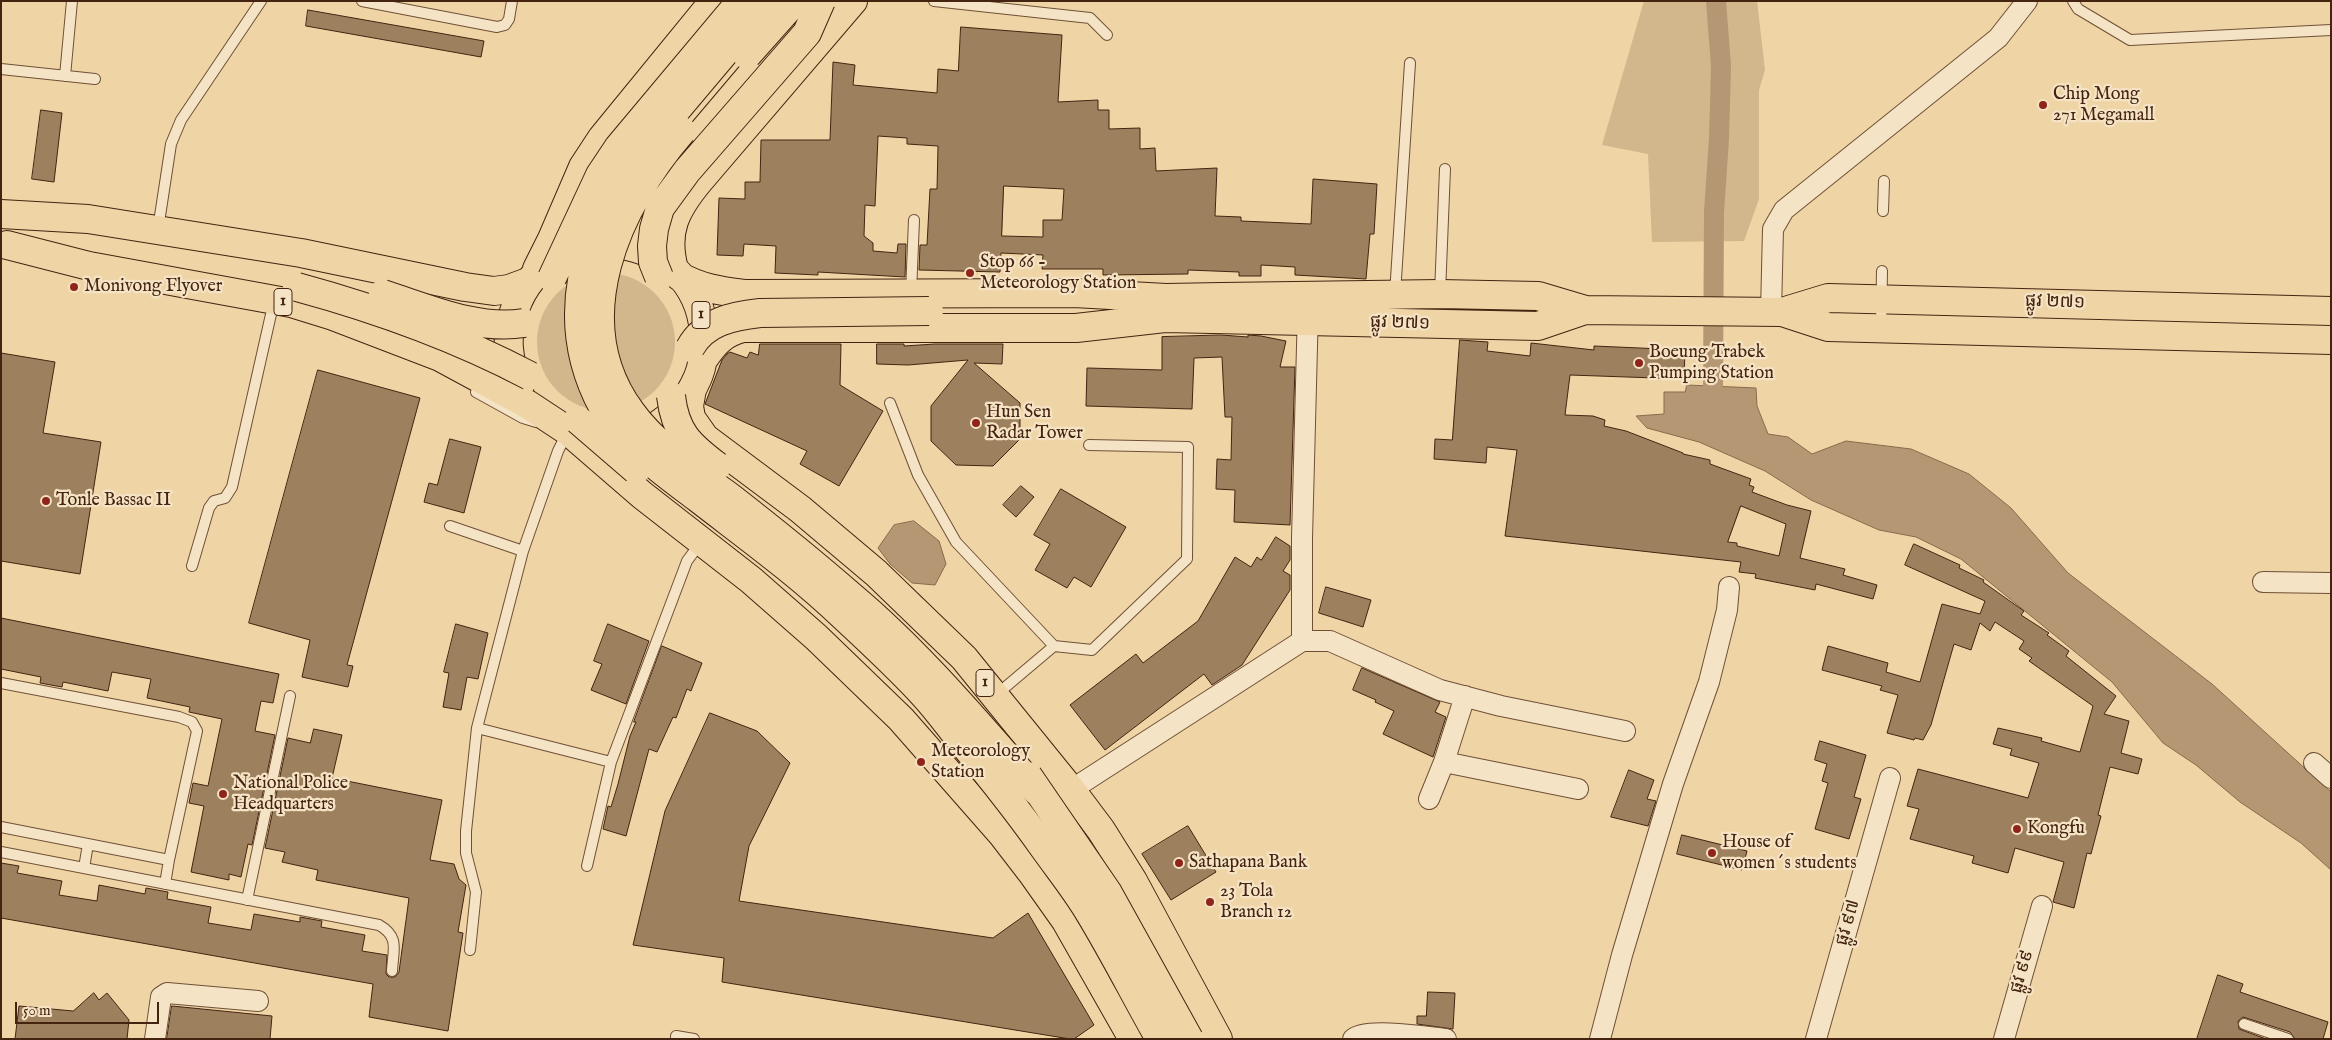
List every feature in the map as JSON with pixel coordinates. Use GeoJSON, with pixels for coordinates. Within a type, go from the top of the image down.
{"type":"FeatureCollection","features":[{"type":"Feature","properties":{"kind":"main road"},"geometry":{"type":"LineString","coordinates":[[714,1],[614,121],[588,160],[538,278],[534,300],[524,323],[523,350],[530,376],[545,399],[573,426],[829,626],[911,708],[940,740],[1014,806]]}},
{"type":"Feature","properties":{"kind":"main road"},"geometry":{"type":"LineString","coordinates":[[540,412],[529,400],[518,383],[508,345],[512,315],[538,278],[618,148],[741,1]]}},
{"type":"Feature","properties":{"kind":"main road"},"geometry":{"type":"LineString","coordinates":[[768,1],[634,160],[616,187],[597,226],[584,263],[580,297],[579,324],[583,350],[591,379],[604,407],[628,440],[662,470],[771,555],[841,613],[924,695],[1014,806],[1088,910],[1160,1039]]}},
{"type":"Feature","properties":{"kind":"main road"},"geometry":{"type":"LineString","coordinates":[[795,1],[663,154],[634,196],[617,233],[606,266],[601,299],[602,330],[610,370],[622,399],[643,427],[674,455],[782,537],[854,598],[938,680],[1037,791]]}},
{"type":"Feature","properties":{"kind":"main road"},"geometry":{"type":"LineString","coordinates":[[642,250],[637,225],[662,180],[795,23],[820,1]]}},
{"type":"Feature","properties":{"kind":"main road"},"geometry":{"type":"LineString","coordinates":[[671,274],[653,262],[654,229],[660,208],[687,171],[807,33],[820,1]]}},
{"type":"Feature","properties":{"kind":"main road"},"geometry":{"type":"LineString","coordinates":[[696,354],[684,311],[674,293],[671,274],[671,231],[676,211],[686,196],[853,1]]}},
{"type":"Feature","properties":{"kind":"main road"},"geometry":{"type":"LineString","coordinates":[[6,215],[88,219],[301,253],[465,287],[494,291],[509,289],[571,266],[604,258],[633,263],[671,274],[709,290],[744,294],[1074,311],[1148,320]]}},
{"type":"Feature","properties":{"kind":"main road"},"geometry":{"type":"LineString","coordinates":[[6,215],[378,311],[444,335],[530,376]]}},
{"type":"Feature","properties":{"kind":"main road"},"geometry":{"type":"LineString","coordinates":[[538,278],[561,254],[580,247],[605,244],[620,244],[642,250],[653,255],[671,274]]}},
{"type":"Feature","properties":{"kind":"main road"},"geometry":{"type":"LineString","coordinates":[[4,245],[91,252],[290,287],[354,286],[480,323],[505,326],[524,323]]}},
{"type":"Feature","properties":{"kind":"main road","name":"1"},"geometry":{"type":"LineString","coordinates":[[290,287],[333,316],[440,357],[540,412],[573,426],[642,495],[751,580],[816,637],[901,719],[1009,844],[1066,921],[1133,1039]]}},
{"type":"Feature","properties":{"kind":"main road"},"geometry":{"type":"LineString","coordinates":[[696,354],[697,335],[705,329],[739,315],[760,313],[1074,293],[1166,298],[1218,308]]}},
{"type":"Feature","properties":{"kind":"main road","name":"ផ្លូវ ២៧១"},"geometry":{"type":"LineString","coordinates":[[1308,309],[1395,295],[1440,294],[1538,296],[1585,310],[1771,312],[1828,298],[2331,311]]}},
{"type":"Feature","properties":{"kind":"main road"},"geometry":{"type":"LineString","coordinates":[[1189,1039],[1108,893],[1037,791],[984,704],[952,668],[865,585],[791,523],[696,450],[676,423],[685,371],[696,354],[729,332],[743,328],[1076,328],[1148,320],[1218,308]]}},
{"type":"Feature","properties":{"kind":"main road","name":"ផ្លូវ ២៧១"},"geometry":{"type":"LineString","coordinates":[[1218,308],[1308,309],[1538,326],[1585,310]]}},
{"type":"Feature","properties":{"kind":"main road","name":"ផ្លូវ ២៧១"},"geometry":{"type":"LineString","coordinates":[[1771,312],[1828,328],[2331,340]]}},
{"type":"Feature","properties":{"kind":"main road"},"geometry":{"type":"LineString","coordinates":[[573,426],[626,423],[651,413],[681,392]]}},
{"type":"Feature","properties":{"kind":"main road","name":"1"},"geometry":{"type":"LineString","coordinates":[[681,392],[689,406],[691,418],[705,438],[800,509],[876,572],[964,658],[1073,793],[1133,881],[1218,1039]]}},
{"type":"Feature","properties":{"kind":"main road"},"geometry":{"type":"LineString","coordinates":[[930,751],[995,696]]}},
{"type":"Feature","properties":{"kind":"main road"},"geometry":{"type":"LineString","coordinates":[[1009,844],[1073,793]]}},
{"type":"Feature","properties":{"kind":"street"},"geometry":{"type":"LineString","coordinates":[[1771,312],[1773,229],[1784,210],[1998,38],[2027,1]]}},
{"type":"Feature","properties":{"kind":"street"},"geometry":{"type":"LineString","coordinates":[[1302,641],[1308,309]]}},
{"type":"Feature","properties":{"kind":"street"},"geometry":{"type":"LineString","coordinates":[[2263,582],[2331,583]]}},
{"type":"Feature","properties":{"kind":"street"},"geometry":{"type":"LineString","coordinates":[[1600,1039],[1622,955],[1670,793],[1709,682],[1727,610],[1729,587]]}},
{"type":"Feature","properties":{"kind":"street"},"geometry":{"type":"LineString","coordinates":[[1073,793],[1302,641],[1330,641],[1440,690],[1625,731]]}},
{"type":"Feature","properties":{"kind":"street"},"geometry":{"type":"LineString","coordinates":[[1429,799],[1444,762],[1465,696]]}},
{"type":"Feature","properties":{"kind":"street"},"geometry":{"type":"LineString","coordinates":[[1444,762],[1578,789]]}},
{"type":"Feature","properties":{"kind":"street"},"geometry":{"type":"LineString","coordinates":[[2314,763],[2331,778]]}},
{"type":"Feature","properties":{"kind":"street","name":"ផ្លូវ ៩៧"},"geometry":{"type":"LineString","coordinates":[[1816,1039],[1890,778]]}},
{"type":"Feature","properties":{"kind":"street","name":"ផ្លូវ ៩៩"},"geometry":{"type":"LineString","coordinates":[[2004,1039],[2042,906]]}},
{"type":"Feature","properties":{"kind":"street"},"geometry":{"type":"LineString","coordinates":[[155,1039],[161,996],[167,993],[258,1001]]}},
{"type":"Feature","properties":{"kind":"street"},"geometry":{"type":"LineString","coordinates":[[1353,1039],[1356,1035],[1370,1033],[1446,1039]]}},
{"type":"Feature","properties":{"kind":"lane"},"geometry":{"type":"LineString","coordinates":[[65,76],[72,1]]}},
{"type":"Feature","properties":{"kind":"lane"},"geometry":{"type":"LineString","coordinates":[[158,230],[171,144],[181,120],[261,1]]}},
{"type":"Feature","properties":{"kind":"lane"},"geometry":{"type":"LineString","coordinates":[[362,1],[497,27],[505,25],[509,19],[512,1]]}},
{"type":"Feature","properties":{"kind":"lane"},"geometry":{"type":"LineString","coordinates":[[934,1],[1090,18],[1107,35]]}},
{"type":"Feature","properties":{"kind":"lane"},"geometry":{"type":"LineString","coordinates":[[2073,1],[2078,9],[2130,40],[2331,30]]}},
{"type":"Feature","properties":{"kind":"lane"},"geometry":{"type":"LineString","coordinates":[[1395,295],[1410,63]]}},
{"type":"Feature","properties":{"kind":"lane"},"geometry":{"type":"LineString","coordinates":[[1,69],[95,79]]}},
{"type":"Feature","properties":{"kind":"lane"},"geometry":{"type":"LineString","coordinates":[[1440,294],[1445,169]]}},
{"type":"Feature","properties":{"kind":"lane"},"geometry":{"type":"LineString","coordinates":[[1883,212],[1884,181]]}},
{"type":"Feature","properties":{"kind":"lane"},"geometry":{"type":"LineString","coordinates":[[914,220],[920,303]]}},
{"type":"Feature","properties":{"kind":"lane"},"geometry":{"type":"LineString","coordinates":[[1880,329],[1882,270]]}},
{"type":"Feature","properties":{"kind":"lane"},"geometry":{"type":"LineString","coordinates":[[192,566],[209,508],[214,501],[224,498],[232,487],[290,287]]}},
{"type":"Feature","properties":{"kind":"lane"},"geometry":{"type":"LineString","coordinates":[[440,357],[476,392],[523,418],[573,426],[558,451],[522,551],[477,728],[466,832],[466,853],[476,892],[470,950]]}},
{"type":"Feature","properties":{"kind":"lane"},"geometry":{"type":"LineString","coordinates":[[890,403],[918,475],[956,542],[1054,646],[1092,650],[1187,559],[1188,447],[1089,445]]}},
{"type":"Feature","properties":{"kind":"lane"},"geometry":{"type":"LineString","coordinates":[[450,526],[522,551]]}},
{"type":"Feature","properties":{"kind":"lane"},"geometry":{"type":"LineString","coordinates":[[587,866],[611,762],[687,561],[701,541]]}},
{"type":"Feature","properties":{"kind":"lane"},"geometry":{"type":"LineString","coordinates":[[995,696],[1054,646]]}},
{"type":"Feature","properties":{"kind":"lane"},"geometry":{"type":"LineString","coordinates":[[1,684],[179,717],[192,722],[197,731],[165,884]]}},
{"type":"Feature","properties":{"kind":"lane"},"geometry":{"type":"LineString","coordinates":[[247,900],[290,696]]}},
{"type":"Feature","properties":{"kind":"lane"},"geometry":{"type":"LineString","coordinates":[[477,728],[611,762]]}},
{"type":"Feature","properties":{"kind":"lane"},"geometry":{"type":"LineString","coordinates":[[1,827],[169,860]]}},
{"type":"Feature","properties":{"kind":"lane"},"geometry":{"type":"LineString","coordinates":[[84,868],[88,844]]}},
{"type":"Feature","properties":{"kind":"lane"},"geometry":{"type":"LineString","coordinates":[[1,852],[379,925],[389,931],[394,938],[392,971]]}},
{"type":"Feature","properties":{"kind":"lane"},"geometry":{"type":"LineString","coordinates":[[2244,1024],[2288,1039]]}},
{"type":"Feature","properties":{"kind":"lane"},"geometry":{"type":"LineString","coordinates":[[676,1039],[676,1036],[694,1039]]}},
{"type":"Feature","properties":{"kind":"shaded area"},"geometry":{"type":"Polygon","coordinates":[[[1644,1],[1757,1],[1765,70],[1759,90],[1759,199],[1744,241],[1652,242],[1648,154],[1602,145],[1644,1]]]}},
{"type":"Feature","properties":{"kind":"shaded area"},"geometry":{"type":"Polygon","coordinates":[[[606,273],[632,278],[644,284],[655,293],[664,304],[670,316],[675,342],[670,368],[664,380],[655,391],[644,400],[632,406],[606,411],[580,406],[568,400],[557,391],[548,380],[542,368],[537,342],[542,316],[548,304],[557,293],[568,284],[580,278],[606,273]]]}},
{"type":"Feature","properties":{"kind":"shaded area"},"geometry":{"type":"Polygon","coordinates":[[[1687,385],[1756,388],[1757,406],[1768,434],[1788,437],[1812,454],[1846,441],[1911,449],[1969,474],[2011,508],[2068,573],[2212,684],[2331,792],[2331,870],[2301,843],[2240,802],[2196,765],[2163,743],[2112,682],[1961,559],[1916,537],[1879,530],[1811,500],[1765,471],[1699,442],[1647,428],[1636,416],[1664,414],[1664,392],[1685,392],[1687,385]]]}},
{"type":"Feature","properties":{"kind":"shaded area"},"geometry":{"type":"Polygon","coordinates":[[[914,521],[939,541],[946,564],[935,585],[912,583],[890,564],[878,548],[894,525],[914,521]]]}},
{"type":"Feature","properties":{"kind":"building"},"geometry":{"type":"Polygon","coordinates":[[[308,10],[484,41],[481,57],[306,26],[308,10]]]}},
{"type":"Feature","properties":{"kind":"building"},"geometry":{"type":"Polygon","coordinates":[[[961,27],[1062,35],[1058,102],[1098,100],[1098,110],[1109,110],[1109,129],[1140,128],[1140,149],[1155,148],[1156,171],[1217,168],[1215,216],[1241,217],[1241,221],[1311,224],[1313,179],[1377,184],[1374,234],[1370,234],[1366,279],[1295,275],[1295,267],[1261,265],[1261,276],[1239,276],[1239,272],[1188,270],[1188,274],[1103,275],[1103,269],[1042,269],[1043,255],[1001,253],[1000,272],[919,270],[920,245],[927,245],[930,189],[937,189],[938,146],[907,144],[907,138],[878,136],[875,206],[865,205],[864,236],[873,243],[873,251],[897,253],[898,244],[906,244],[905,277],[818,272],[818,275],[775,273],[776,246],[744,244],[743,256],[717,255],[719,198],[745,199],[745,182],[760,182],[761,140],[830,140],[833,62],[855,65],[853,85],[937,93],[938,69],[958,71],[961,27]],[[1004,186],[1002,236],[1043,237],[1043,220],[1062,220],[1064,189],[1004,186]]]}},
{"type":"Feature","properties":{"kind":"building"},"geometry":{"type":"Polygon","coordinates":[[[41,110],[62,113],[54,182],[32,179],[41,110]]]}},
{"type":"Feature","properties":{"kind":"building"},"geometry":{"type":"Polygon","coordinates":[[[1261,336],[1286,341],[1280,367],[1295,367],[1290,525],[1234,522],[1235,490],[1216,489],[1217,459],[1231,460],[1232,417],[1225,417],[1222,357],[1194,358],[1192,409],[1086,406],[1087,368],[1162,370],[1162,337],[1261,336]]]}},
{"type":"Feature","properties":{"kind":"building"},"geometry":{"type":"Polygon","coordinates":[[[1460,340],[1488,342],[1487,351],[1530,356],[1531,343],[1594,350],[1594,346],[1685,350],[1684,379],[1570,375],[1565,415],[1593,416],[1605,420],[1604,426],[1626,431],[1683,454],[1710,460],[1710,464],[1751,479],[1749,485],[1754,487],[1752,492],[1787,505],[1811,511],[1800,558],[1845,569],[1843,575],[1877,585],[1873,599],[1816,584],[1815,590],[1755,578],[1756,574],[1739,572],[1741,562],[1505,536],[1517,450],[1487,447],[1486,463],[1434,459],[1435,439],[1452,440],[1460,340]],[[1741,506],[1728,542],[1779,556],[1786,524],[1741,506]]]}},
{"type":"Feature","properties":{"kind":"building"},"geometry":{"type":"Polygon","coordinates":[[[760,344],[841,344],[840,385],[883,411],[839,486],[800,464],[807,451],[705,404],[722,360],[727,354],[730,352],[747,358],[750,352],[758,355],[760,344]]]}},
{"type":"Feature","properties":{"kind":"building","name":"Hun Sen Radar Tower"},"geometry":{"type":"Polygon","coordinates":[[[877,344],[904,344],[904,346],[1003,344],[1002,364],[974,363],[1020,403],[1020,439],[993,466],[956,465],[931,441],[931,406],[968,360],[908,365],[877,364],[877,344]]]}},
{"type":"Feature","properties":{"kind":"building","name":"Tonle Bassac II"},"geometry":{"type":"Polygon","coordinates":[[[1,353],[55,362],[43,433],[101,442],[80,574],[1,561],[1,353]]]}},
{"type":"Feature","properties":{"kind":"building"},"geometry":{"type":"Polygon","coordinates":[[[318,370],[420,398],[347,665],[353,666],[348,687],[302,677],[310,640],[249,623],[318,370]]]}},
{"type":"Feature","properties":{"kind":"building"},"geometry":{"type":"Polygon","coordinates":[[[450,439],[481,447],[464,513],[424,502],[429,483],[437,485],[450,439]]]}},
{"type":"Feature","properties":{"kind":"building"},"geometry":{"type":"Polygon","coordinates":[[[1021,486],[1034,497],[1016,517],[1003,505],[1021,486]]]}},
{"type":"Feature","properties":{"kind":"building"},"geometry":{"type":"Polygon","coordinates":[[[1061,489],[1126,527],[1091,587],[1074,577],[1067,588],[1035,570],[1050,544],[1034,535],[1061,489]]]}},
{"type":"Feature","properties":{"kind":"building"},"geometry":{"type":"Polygon","coordinates":[[[1276,537],[1290,546],[1290,560],[1283,571],[1290,575],[1290,590],[1242,665],[1212,685],[1204,674],[1105,750],[1070,705],[1136,654],[1143,663],[1198,621],[1235,557],[1251,567],[1257,557],[1261,560],[1276,537]]]}},
{"type":"Feature","properties":{"kind":"building"},"geometry":{"type":"Polygon","coordinates":[[[1914,544],[1960,565],[1959,568],[1984,580],[1983,582],[2024,611],[2021,615],[2049,633],[2047,635],[2069,651],[2066,656],[2116,696],[2104,714],[2129,721],[2121,753],[2142,759],[2138,774],[2110,767],[2098,815],[2101,816],[2091,854],[2087,853],[2074,908],[2053,902],[2064,862],[2015,848],[2008,873],[1972,863],[1974,856],[1910,839],[1919,809],[1907,806],[1918,769],[2028,798],[2039,763],[2010,755],[2012,749],[1993,744],[1998,728],[2042,738],[2041,741],[2080,752],[2093,706],[2029,661],[2032,658],[2019,649],[2024,641],[1995,622],[1990,631],[1980,623],[1971,650],[1954,644],[1931,725],[1923,740],[1915,738],[1914,740],[1887,733],[1898,695],[1880,690],[1882,686],[1822,670],[1828,646],[1888,663],[1886,672],[1920,682],[1942,604],[1980,614],[1985,601],[1905,565],[1914,544]]]}},
{"type":"Feature","properties":{"kind":"building"},"geometry":{"type":"Polygon","coordinates":[[[1326,587],[1371,600],[1363,627],[1319,613],[1326,587]]]}},
{"type":"Feature","properties":{"kind":"building"},"geometry":{"type":"Polygon","coordinates":[[[1,618],[279,674],[273,703],[261,701],[255,731],[275,735],[252,845],[248,844],[241,877],[229,874],[229,880],[191,872],[204,806],[189,803],[193,783],[208,786],[222,719],[189,712],[190,707],[147,698],[151,679],[112,672],[108,691],[63,682],[62,687],[40,683],[41,677],[1,669],[1,618]]]}},
{"type":"Feature","properties":{"kind":"building"},"geometry":{"type":"Polygon","coordinates":[[[456,624],[488,633],[478,679],[467,677],[461,710],[443,707],[449,673],[444,672],[456,624]]]}},
{"type":"Feature","properties":{"kind":"building"},"geometry":{"type":"Polygon","coordinates":[[[608,624],[649,641],[626,704],[591,690],[602,664],[594,661],[608,624]]]}},
{"type":"Feature","properties":{"kind":"building"},"geometry":{"type":"Polygon","coordinates":[[[662,646],[702,663],[691,691],[687,689],[676,718],[673,717],[657,752],[649,749],[626,836],[603,829],[608,806],[611,807],[630,736],[636,722],[634,722],[662,646]]]}},
{"type":"Feature","properties":{"kind":"building"},"geometry":{"type":"Polygon","coordinates":[[[1362,668],[1440,702],[1435,712],[1446,717],[1433,757],[1383,734],[1394,711],[1375,702],[1376,700],[1353,690],[1362,668]]]}},
{"type":"Feature","properties":{"kind":"building"},"geometry":{"type":"Polygon","coordinates":[[[710,713],[757,731],[790,763],[749,846],[739,901],[993,938],[1028,913],[1094,1025],[1074,1039],[1070,1039],[722,982],[724,958],[633,945],[665,811],[710,713]]]}},
{"type":"Feature","properties":{"kind":"building"},"geometry":{"type":"Polygon","coordinates":[[[314,729],[342,735],[332,778],[442,800],[430,860],[454,864],[459,879],[466,885],[458,932],[463,933],[448,1031],[369,1017],[373,984],[1,918],[1,863],[19,866],[17,873],[62,881],[59,895],[97,901],[99,885],[145,894],[146,888],[168,892],[167,899],[211,907],[208,923],[251,930],[254,914],[300,922],[300,917],[322,921],[321,927],[365,935],[362,951],[387,955],[386,974],[389,977],[395,977],[399,972],[409,898],[316,880],[318,870],[282,862],[285,852],[265,848],[288,738],[310,743],[314,729]]]}},
{"type":"Feature","properties":{"kind":"building"},"geometry":{"type":"Polygon","coordinates":[[[1820,741],[1866,755],[1854,797],[1861,799],[1849,839],[1815,829],[1828,783],[1822,781],[1827,764],[1815,760],[1820,741]]]}},
{"type":"Feature","properties":{"kind":"building"},"geometry":{"type":"Polygon","coordinates":[[[1629,770],[1654,780],[1647,799],[1656,801],[1648,826],[1611,817],[1629,770]]]}},
{"type":"Feature","properties":{"kind":"building","name":"Sathapana Bank"},"geometry":{"type":"Polygon","coordinates":[[[1188,826],[1216,872],[1171,900],[1142,854],[1188,826]]]}},
{"type":"Feature","properties":{"kind":"building","name":"House of women´s students"},"geometry":{"type":"Polygon","coordinates":[[[1682,835],[1747,851],[1742,870],[1677,854],[1682,835]]]}},
{"type":"Feature","properties":{"kind":"building"},"geometry":{"type":"Polygon","coordinates":[[[2218,975],[2243,984],[2240,992],[2328,1022],[2323,1039],[2295,1039],[2290,1032],[2243,1017],[2238,1021],[2239,1029],[2266,1039],[2197,1039],[2218,975]]]}},
{"type":"Feature","properties":{"kind":"building"},"geometry":{"type":"Polygon","coordinates":[[[1428,992],[1455,993],[1453,1029],[1417,1024],[1417,1016],[1426,1016],[1428,992]]]}},
{"type":"Feature","properties":{"kind":"building"},"geometry":{"type":"Polygon","coordinates":[[[94,993],[99,1000],[107,993],[129,1020],[127,1039],[15,1039],[19,1006],[73,1011],[94,993]]]}},
{"type":"Feature","properties":{"kind":"building"},"geometry":{"type":"Polygon","coordinates":[[[172,1006],[272,1016],[270,1039],[167,1039],[172,1006]]]}},
{"type":"Feature","properties":{"kind":"waterway"},"geometry":{"type":"LineString","coordinates":[[1713,387],[1714,212],[1721,66],[1716,1]]}},
{"type":"Feature","properties":{"kind":"place","name":"Chip Mong 271 Megamall"},"geometry":{"type":"Point","coordinates":[2043,105]}},
{"type":"Feature","properties":{"kind":"place","name":"Stop 66 - Meteorology Station"},"geometry":{"type":"Point","coordinates":[970,273]}},
{"type":"Feature","properties":{"kind":"place","name":"Monivong Flyover"},"geometry":{"type":"Point","coordinates":[74,287]}},
{"type":"Feature","properties":{"kind":"place","name":"Boeung Trabek Pumping Station"},"geometry":{"type":"Point","coordinates":[1639,363]}},
{"type":"Feature","properties":{"kind":"place","name":"Hun Sen Radar Tower"},"geometry":{"type":"Point","coordinates":[976,423]}},
{"type":"Feature","properties":{"kind":"place","name":"Tonle Bassac II"},"geometry":{"type":"Point","coordinates":[46,501]}},
{"type":"Feature","properties":{"kind":"place","name":"Meteorology Station"},"geometry":{"type":"Point","coordinates":[921,762]}},
{"type":"Feature","properties":{"kind":"place","name":"National Police Headquarters"},"geometry":{"type":"Point","coordinates":[223,794]}},
{"type":"Feature","properties":{"kind":"place","name":"Kongfu"},"geometry":{"type":"Point","coordinates":[2017,829]}},
{"type":"Feature","properties":{"kind":"place","name":"House of women´s students"},"geometry":{"type":"Point","coordinates":[1712,853]}},
{"type":"Feature","properties":{"kind":"place","name":"Sathapana Bank"},"geometry":{"type":"Point","coordinates":[1179,863]}},
{"type":"Feature","properties":{"kind":"place","name":"23 Tola Branch 12"},"geometry":{"type":"Point","coordinates":[1210,902]}}]}
